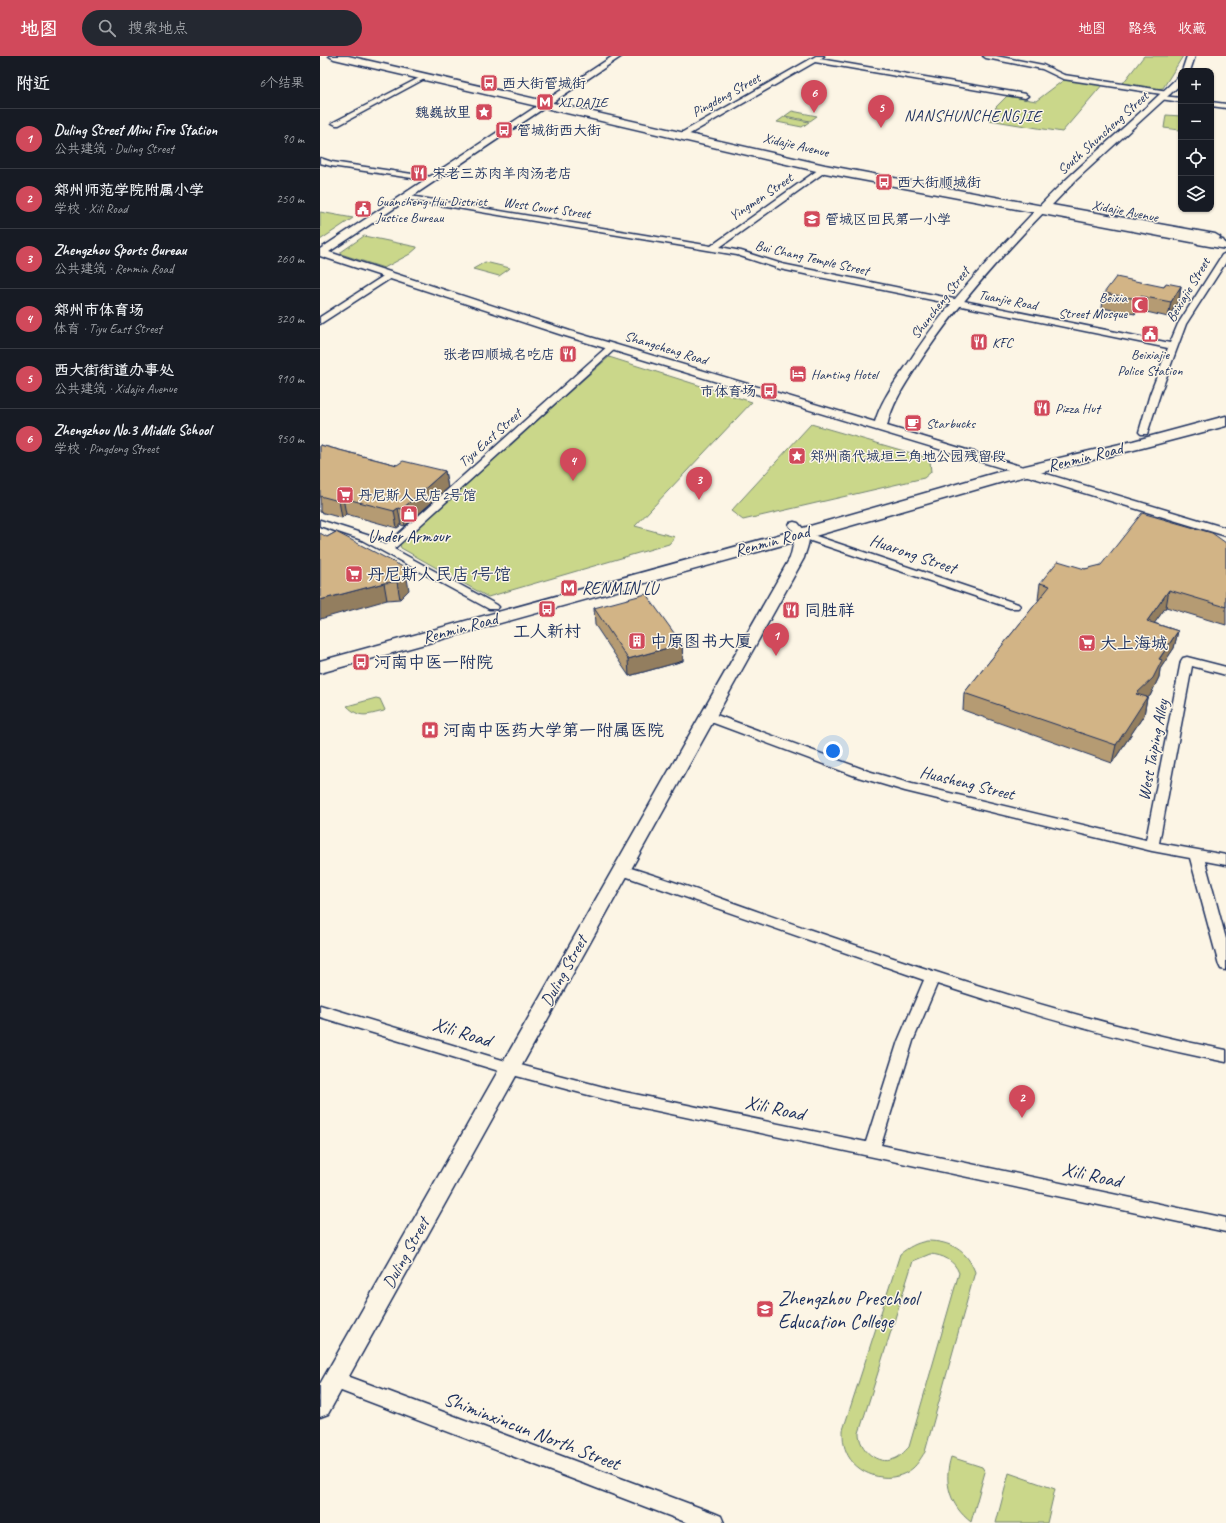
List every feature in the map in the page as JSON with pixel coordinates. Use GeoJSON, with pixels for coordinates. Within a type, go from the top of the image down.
{"type":"FeatureCollection","features":[{"type":"Feature","properties":{"kind":"main road"},"geometry":{"type":"LineString","coordinates":[[334,56],[548,103]]}},
{"type":"Feature","properties":{"kind":"main road"},"geometry":{"type":"LineString","coordinates":[[355,56],[548,103]]}},
{"type":"Feature","properties":{"kind":"main road","name":"Xidajie Avenue"},"geometry":{"type":"LineString","coordinates":[[548,103],[829,165],[1222,242]]}},
{"type":"Feature","properties":{"kind":"main road","name":"Xidajie Avenue"},"geometry":{"type":"LineString","coordinates":[[548,103],[825,169],[1043,208]]}},
{"type":"Feature","properties":{"kind":"main road","name":"Renmin Road"},"geometry":{"type":"LineString","coordinates":[[320,666],[798,529],[981,471],[1144,432],[1226,408]]}},
{"type":"Feature","properties":{"kind":"main road","name":"Renmin Road"},"geometry":{"type":"LineString","coordinates":[[320,654],[492,607],[1226,421]]}},
{"type":"Feature","properties":{"kind":"street"},"geometry":{"type":"LineString","coordinates":[[320,253],[618,56]]}},
{"type":"Feature","properties":{"kind":"street","name":"Pingdeng Street"},"geometry":{"type":"LineString","coordinates":[[685,133],[822,56]]}},
{"type":"Feature","properties":{"kind":"street"},"geometry":{"type":"LineString","coordinates":[[986,56],[1043,67],[1050,69],[1054,74],[1063,77],[1165,95],[1178,99]]}},
{"type":"Feature","properties":{"kind":"street"},"geometry":{"type":"LineString","coordinates":[[1187,68],[1191,56]]}},
{"type":"Feature","properties":{"kind":"street"},"geometry":{"type":"LineString","coordinates":[[814,60],[1025,96]]}},
{"type":"Feature","properties":{"kind":"street"},"geometry":{"type":"LineString","coordinates":[[336,123],[425,77]]}},
{"type":"Feature","properties":{"kind":"street","name":"South Shuncheng Street"},"geometry":{"type":"LineString","coordinates":[[1043,208],[1178,82]]}},
{"type":"Feature","properties":{"kind":"street"},"geometry":{"type":"LineString","coordinates":[[1214,104],[1226,106]]}},
{"type":"Feature","properties":{"kind":"street"},"geometry":{"type":"LineString","coordinates":[[320,160],[331,164],[432,179]]}},
{"type":"Feature","properties":{"kind":"street","name":"Yingmen Street"},"geometry":{"type":"LineString","coordinates":[[712,249],[825,169]]}},
{"type":"Feature","properties":{"kind":"street","name":"West Court Street"},"geometry":{"type":"LineString","coordinates":[[404,197],[492,213],[662,240]]}},
{"type":"Feature","properties":{"kind":"street","name":"Shuncheng Street"},"geometry":{"type":"LineString","coordinates":[[880,428],[884,411],[929,340],[956,304],[992,262],[1043,208]]}},
{"type":"Feature","properties":{"kind":"street","name":"Bui Chang Temple Street"},"geometry":{"type":"LineString","coordinates":[[662,240],[738,253],[780,266],[956,304]]}},
{"type":"Feature","properties":{"kind":"street","name":"Shangcheng Road"},"geometry":{"type":"LineString","coordinates":[[320,253],[612,347],[1226,532]]}},
{"type":"Feature","properties":{"kind":"street","name":"Beixiajie Street"},"geometry":{"type":"LineString","coordinates":[[1144,432],[1154,394],[1182,324],[1226,255]]}},
{"type":"Feature","properties":{"kind":"street"},"geometry":{"type":"LineString","coordinates":[[320,321],[388,276]]}},
{"type":"Feature","properties":{"kind":"street","name":"Tuanjie Road"},"geometry":{"type":"LineString","coordinates":[[956,304],[1172,346]]}},
{"type":"Feature","properties":{"kind":"street","name":"Tiyu East Street"},"geometry":{"type":"LineString","coordinates":[[387,550],[612,347]]}},
{"type":"Feature","properties":{"kind":"street"},"geometry":{"type":"LineString","coordinates":[[320,523],[366,538],[492,607]]}},
{"type":"Feature","properties":{"kind":"street","name":"Huarong Street"},"geometry":{"type":"LineString","coordinates":[[798,529],[1014,606]]}},
{"type":"Feature","properties":{"kind":"street","name":"Duling Street"},"geometry":{"type":"LineString","coordinates":[[320,1406],[797,558],[802,542],[798,529]]}},
{"type":"Feature","properties":{"kind":"street","name":"West Taiping Alley"},"geometry":{"type":"LineString","coordinates":[[1152,846],[1187,661],[1226,671]]}},
{"type":"Feature","properties":{"kind":"street","name":"Huasheng Street"},"geometry":{"type":"LineString","coordinates":[[707,716],[863,774],[897,784],[1152,846],[1226,860]]}},
{"type":"Feature","properties":{"kind":"street"},"geometry":{"type":"LineString","coordinates":[[1196,854],[1226,965]]}},
{"type":"Feature","properties":{"kind":"street"},"geometry":{"type":"LineString","coordinates":[[621,870],[933,978],[1107,1030],[1172,1046],[1226,1056]]}},
{"type":"Feature","properties":{"kind":"street"},"geometry":{"type":"LineString","coordinates":[[872,1150],[902,1047],[918,1005],[933,978]]}},
{"type":"Feature","properties":{"kind":"street","name":"Xili Road"},"geometry":{"type":"LineString","coordinates":[[320,1012],[509,1068],[615,1096],[1226,1225]]}},
{"type":"Feature","properties":{"kind":"street","name":"Shiminxincun North Street"},"geometry":{"type":"LineString","coordinates":[[334,1380],[714,1523]]}},
{"type":"Feature","properties":{"kind":"green space"},"geometry":{"type":"Polygon","coordinates":[[[1144,56],[1183,56],[1163,88],[1156,89],[1123,83],[1144,56]]]}},
{"type":"Feature","properties":{"kind":"green space"},"geometry":{"type":"Polygon","coordinates":[[[1065,79],[1103,84],[1062,132],[989,120],[1000,109],[995,108],[1007,96],[1036,101],[1065,79]]]}},
{"type":"Feature","properties":{"kind":"green space"},"geometry":{"type":"Polygon","coordinates":[[[792,111],[817,116],[810,121],[785,116],[792,111]]]}},
{"type":"Feature","properties":{"kind":"green space"},"geometry":{"type":"Polygon","coordinates":[[[1166,115],[1178,116],[1178,130],[1164,128],[1166,115]]]}},
{"type":"Feature","properties":{"kind":"green space"},"geometry":{"type":"Polygon","coordinates":[[[784,117],[809,122],[802,127],[777,122],[784,117]]]}},
{"type":"Feature","properties":{"kind":"green space"},"geometry":{"type":"Polygon","coordinates":[[[320,212],[353,218],[320,240],[320,212]]]}},
{"type":"Feature","properties":{"kind":"green space"},"geometry":{"type":"Polygon","coordinates":[[[364,236],[417,248],[410,254],[384,268],[341,254],[341,252],[364,236]]]}},
{"type":"Feature","properties":{"kind":"green space"},"geometry":{"type":"Polygon","coordinates":[[[485,262],[510,268],[499,276],[473,269],[485,262]]]}},
{"type":"Feature","properties":{"kind":"green space"},"geometry":{"type":"Polygon","coordinates":[[[609,357],[752,402],[635,526],[675,537],[669,544],[488,597],[401,548],[399,542],[609,357]]]}},
{"type":"Feature","properties":{"kind":"green space"},"geometry":{"type":"Polygon","coordinates":[[[811,424],[925,457],[930,461],[931,472],[924,478],[743,520],[731,511],[811,424]]]}},
{"type":"Feature","properties":{"kind":"green space"},"geometry":{"type":"Polygon","coordinates":[[[376,698],[380,699],[385,710],[384,711],[364,715],[356,713],[347,706],[376,698]]]}},
{"type":"Feature","properties":{"kind":"green space"},"geometry":{"type":"Polygon","coordinates":[[[935,1241],[957,1248],[972,1264],[975,1272],[925,1452],[916,1465],[909,1471],[892,1477],[882,1477],[864,1472],[850,1459],[844,1446],[843,1430],[900,1254],[906,1249],[923,1242],[935,1241]],[[930,1254],[913,1261],[859,1433],[862,1445],[870,1455],[881,1460],[888,1461],[896,1458],[909,1447],[959,1273],[957,1268],[948,1259],[930,1254]]]}},
{"type":"Feature","properties":{"kind":"green space"},"geometry":{"type":"Polygon","coordinates":[[[951,1457],[982,1467],[985,1472],[971,1522],[958,1509],[950,1493],[948,1475],[951,1457]]]}},
{"type":"Feature","properties":{"kind":"green space"},"geometry":{"type":"Polygon","coordinates":[[[1009,1473],[1055,1489],[1047,1523],[996,1523],[1009,1473]]]}},
{"type":"Feature","properties":{"kind":"building"},"geometry":{"type":"Polygon","coordinates":[[[1116,277],[1164,287],[1166,283],[1181,286],[1171,302],[1140,296],[1137,299],[1104,293],[1116,277]]]}},
{"type":"Feature","properties":{"kind":"building"},"geometry":{"type":"Polygon","coordinates":[[[320,445],[397,465],[403,461],[445,471],[402,509],[398,508],[394,511],[343,498],[339,501],[320,496],[320,445]]]}},
{"type":"Feature","properties":{"kind":"building","name":"大上海城"},"geometry":{"type":"Polygon","coordinates":[[[1142,513],[1212,533],[1226,543],[1226,607],[1169,590],[1147,621],[1178,631],[1159,659],[1162,660],[1153,678],[1136,694],[1147,697],[1116,745],[964,693],[1050,586],[1040,583],[1058,561],[1085,569],[1101,565],[1142,513]]]}},
{"type":"Feature","properties":{"kind":"building"},"geometry":{"type":"Polygon","coordinates":[[[336,532],[403,567],[406,573],[397,582],[384,583],[320,600],[320,533],[327,537],[336,532]]]}},
{"type":"Feature","properties":{"kind":"building"},"geometry":{"type":"Polygon","coordinates":[[[646,594],[682,644],[628,659],[594,608],[646,594]]]}},
{"type":"Feature","properties":{"kind":"place","name":"西大街管城街"},"geometry":{"type":"Point","coordinates":[489,83]}},
{"type":"Feature","properties":{"kind":"place","name":"XI DAJIE"},"geometry":{"type":"Point","coordinates":[545,102]}},
{"type":"Feature","properties":{"kind":"place","name":"魏巍故里"},"geometry":{"type":"Point","coordinates":[484,112]}},
{"type":"Feature","properties":{"kind":"place","name":"Zhengzhou No.3 Middle School"},"geometry":{"type":"Point","coordinates":[814,113]}},
{"type":"Feature","properties":{"kind":"place","name":"西大街街道办事处"},"geometry":{"type":"Point","coordinates":[881,128]}},
{"type":"Feature","properties":{"kind":"place","name":"管城街西大街"},"geometry":{"type":"Point","coordinates":[504,130]}},
{"type":"Feature","properties":{"kind":"place","name":"宋老三苏肉羊肉汤老店"},"geometry":{"type":"Point","coordinates":[419,173]}},
{"type":"Feature","properties":{"kind":"place","name":"西大街顺城街"},"geometry":{"type":"Point","coordinates":[884,182]}},
{"type":"Feature","properties":{"kind":"place","name":"Guancheng Hui District Justice Bureau"},"geometry":{"type":"Point","coordinates":[363,209]}},
{"type":"Feature","properties":{"kind":"place","name":"管城区回民第一小学"},"geometry":{"type":"Point","coordinates":[812,219]}},
{"type":"Feature","properties":{"kind":"place","name":"Beixia Street Mosque"},"geometry":{"type":"Point","coordinates":[1140,305]}},
{"type":"Feature","properties":{"kind":"place","name":"Beixiajie Police Station"},"geometry":{"type":"Point","coordinates":[1150,334]}},
{"type":"Feature","properties":{"kind":"place","name":"KFC"},"geometry":{"type":"Point","coordinates":[979,342]}},
{"type":"Feature","properties":{"kind":"place","name":"张老四顺城名吃店"},"geometry":{"type":"Point","coordinates":[568,354]}},
{"type":"Feature","properties":{"kind":"place","name":"Hanting Hotel"},"geometry":{"type":"Point","coordinates":[798,374]}},
{"type":"Feature","properties":{"kind":"place","name":"市体育场"},"geometry":{"type":"Point","coordinates":[769,391]}},
{"type":"Feature","properties":{"kind":"place","name":"Pizza Hut"},"geometry":{"type":"Point","coordinates":[1042,408]}},
{"type":"Feature","properties":{"kind":"place","name":"Starbucks"},"geometry":{"type":"Point","coordinates":[913,423]}},
{"type":"Feature","properties":{"kind":"place","name":"郑州商代城垣三角地公园残留段"},"geometry":{"type":"Point","coordinates":[797,456]}},
{"type":"Feature","properties":{"kind":"place","name":"郑州市体育场"},"geometry":{"type":"Point","coordinates":[573,481]}},
{"type":"Feature","properties":{"kind":"place","name":"丹尼斯人民店2号馆"},"geometry":{"type":"Point","coordinates":[345,495]}},
{"type":"Feature","properties":{"kind":"place","name":"Zhengzhou Sports Bureau"},"geometry":{"type":"Point","coordinates":[699,500]}},
{"type":"Feature","properties":{"kind":"place","name":"Under Armour"},"geometry":{"type":"Point","coordinates":[409,514]}},
{"type":"Feature","properties":{"kind":"place","name":"丹尼斯人民店1号馆"},"geometry":{"type":"Point","coordinates":[354,574]}},
{"type":"Feature","properties":{"kind":"place","name":"RENMIN LU"},"geometry":{"type":"Point","coordinates":[569,588]}},
{"type":"Feature","properties":{"kind":"place","name":"工人新村"},"geometry":{"type":"Point","coordinates":[547,609]}},
{"type":"Feature","properties":{"kind":"place","name":"同胜祥"},"geometry":{"type":"Point","coordinates":[791,610]}},
{"type":"Feature","properties":{"kind":"place","name":"中原图书大厦"},"geometry":{"type":"Point","coordinates":[637,641]}},
{"type":"Feature","properties":{"kind":"place","name":"大上海城"},"geometry":{"type":"Point","coordinates":[1087,643]}},
{"type":"Feature","properties":{"kind":"place","name":"Duling Street Mini Fire Station"},"geometry":{"type":"Point","coordinates":[776,656]}},
{"type":"Feature","properties":{"kind":"place","name":"河南中医一附院"},"geometry":{"type":"Point","coordinates":[361,662]}},
{"type":"Feature","properties":{"kind":"place","name":"河南中医药大学第一附属医院"},"geometry":{"type":"Point","coordinates":[430,730]}},
{"type":"Feature","properties":{"kind":"place","name":"郑州师范学院附属小学"},"geometry":{"type":"Point","coordinates":[1022,1118]}},
{"type":"Feature","properties":{"kind":"place","name":"Zhengzhou Preschool Education College"},"geometry":{"type":"Point","coordinates":[765,1309]}},
{"type":"Feature","properties":{"kind":"district","name":"NANSHUNCHENGJIE"},"geometry":{"type":"Point","coordinates":[973,116]}}]}
